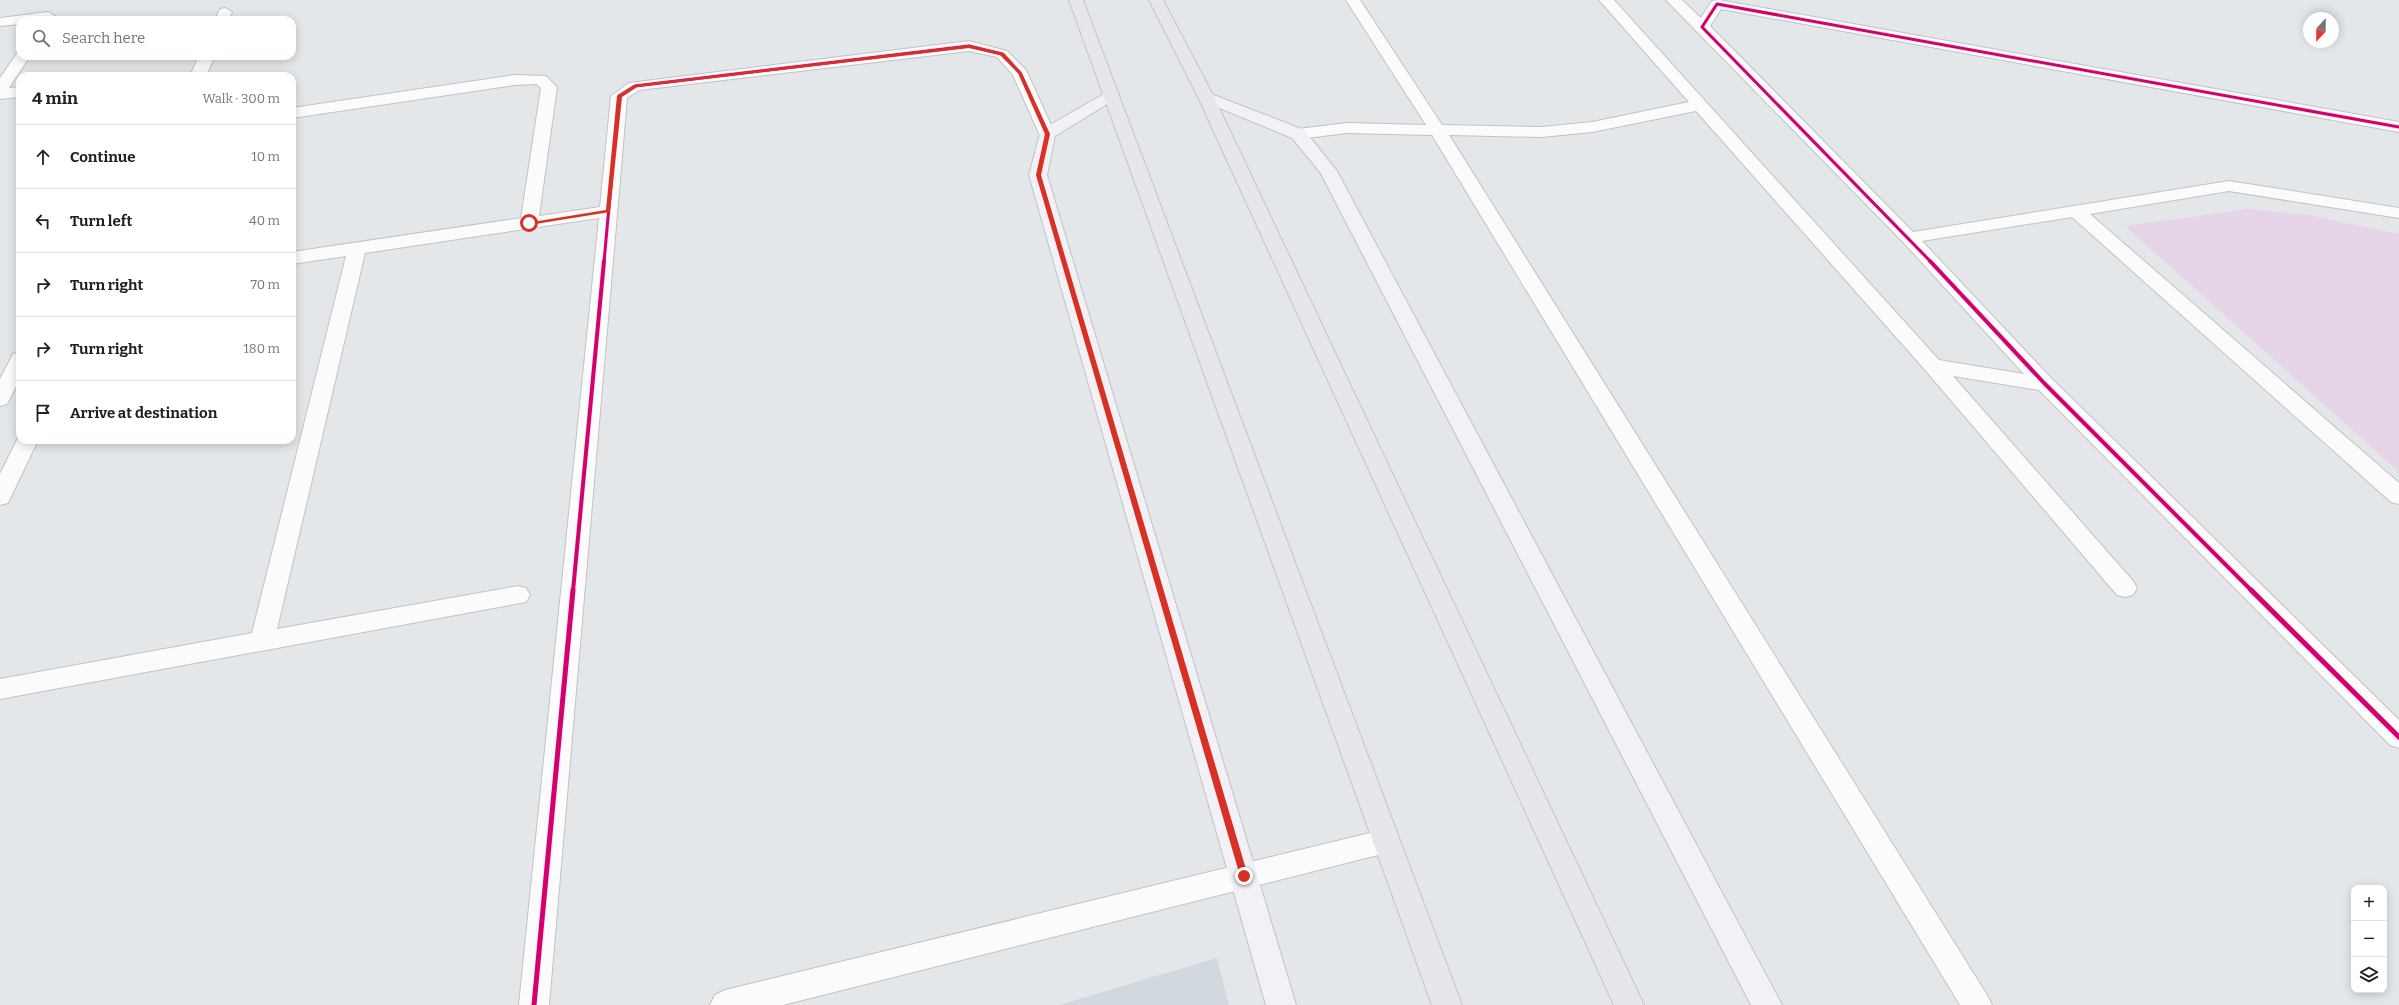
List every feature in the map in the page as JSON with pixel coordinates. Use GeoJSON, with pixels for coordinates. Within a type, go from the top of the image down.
{"type":"FeatureCollection","features":[{"type":"Feature","properties":{"kind":"main road"},"geometry":{"type":"LineString","coordinates":[[1076,0],[1447,1005]]}},
{"type":"Feature","properties":{"kind":"main road"},"geometry":{"type":"LineString","coordinates":[[1156,0],[1206,96],[1629,1005]]}},
{"type":"Feature","properties":{"kind":"street"},"geometry":{"type":"LineString","coordinates":[[1352,0],[1436,128],[1976,1005]]}},
{"type":"Feature","properties":{"kind":"street"},"geometry":{"type":"LineString","coordinates":[[1606,0],[1933,366],[2125,588]]}},
{"type":"Feature","properties":{"kind":"street"},"geometry":{"type":"LineString","coordinates":[[1673,0],[1909,238],[2045,384],[2399,737]]}},
{"type":"Feature","properties":{"kind":"street"},"geometry":{"type":"LineString","coordinates":[[1702,28],[1718,2],[2399,127]]}},
{"type":"Feature","properties":{"kind":"street"},"geometry":{"type":"LineString","coordinates":[[0,22],[16,20]]}},
{"type":"Feature","properties":{"kind":"street"},"geometry":{"type":"LineString","coordinates":[[534,1005],[619,96],[636,86],[969,46],[1002,54],[1020,73],[1047,134],[1038,175],[1281,1005]]}},
{"type":"Feature","properties":{"kind":"street"},"geometry":{"type":"LineString","coordinates":[[0,90],[19,60]]}},
{"type":"Feature","properties":{"kind":"street"},"geometry":{"type":"LineString","coordinates":[[200,72],[205,60]]}},
{"type":"Feature","properties":{"kind":"street"},"geometry":{"type":"LineString","coordinates":[[296,112],[515,80],[540,79],[549,87],[529,223]]}},
{"type":"Feature","properties":{"kind":"street"},"geometry":{"type":"LineString","coordinates":[[0,94],[16,92]]}},
{"type":"Feature","properties":{"kind":"street"},"geometry":{"type":"LineString","coordinates":[[1047,134],[1111,95]]}},
{"type":"Feature","properties":{"kind":"street"},"geometry":{"type":"LineString","coordinates":[[1206,96],[1298,134],[1328,172],[1767,1005]]}},
{"type":"Feature","properties":{"kind":"street"},"geometry":{"type":"LineString","coordinates":[[1298,134],[1347,128],[1436,128],[1542,132],[1592,127],[1699,105]]}},
{"type":"Feature","properties":{"kind":"street"},"geometry":{"type":"LineString","coordinates":[[1909,238],[2229,186],[2399,213]]}},
{"type":"Feature","properties":{"kind":"street"},"geometry":{"type":"LineString","coordinates":[[296,257],[608,211]]}},
{"type":"Feature","properties":{"kind":"street"},"geometry":{"type":"LineString","coordinates":[[2076,211],[2399,496]]}},
{"type":"Feature","properties":{"kind":"street"},"geometry":{"type":"LineString","coordinates":[[262,640],[357,249]]}},
{"type":"Feature","properties":{"kind":"street"},"geometry":{"type":"LineString","coordinates":[[0,399],[16,366]]}},
{"type":"Feature","properties":{"kind":"street"},"geometry":{"type":"LineString","coordinates":[[1933,366],[2045,384]]}},
{"type":"Feature","properties":{"kind":"street"},"geometry":{"type":"LineString","coordinates":[[0,497],[25,444]]}},
{"type":"Feature","properties":{"kind":"street"},"geometry":{"type":"LineString","coordinates":[[0,689],[262,640],[518,595]]}},
{"type":"Feature","properties":{"kind":"street"},"geometry":{"type":"LineString","coordinates":[[725,1005],[1386,841]]}},
{"type":"Feature","properties":{"kind":"shaded area"},"geometry":{"type":"Polygon","coordinates":[[[2248,209],[2309,215],[2399,234],[2399,472],[2125,226],[2248,209]]]}},
{"type":"Feature","properties":{"kind":"shaded area"},"geometry":{"type":"Polygon","coordinates":[[[1217,958],[1229,1005],[1059,1005],[1217,958]]]}},
{"type":"Feature","properties":{"kind":"cycle path"},"geometry":{"type":"LineString","coordinates":[[2399,127],[1717,4],[1702,27],[1909,238],[2045,384],[2399,737]]}},
{"type":"Feature","properties":{"kind":"cycle path"},"geometry":{"type":"LineString","coordinates":[[534,1005],[619,96],[635,86],[969,46],[1002,54],[1020,73],[1047,134]]}},
{"type":"Feature","properties":{"kind":"route"},"geometry":{"type":"LineString","coordinates":[[529,223],[608,211],[619,96],[636,86],[969,46],[1002,54],[1020,73],[1047,134],[1038,175],[1244,876]]}}]}
